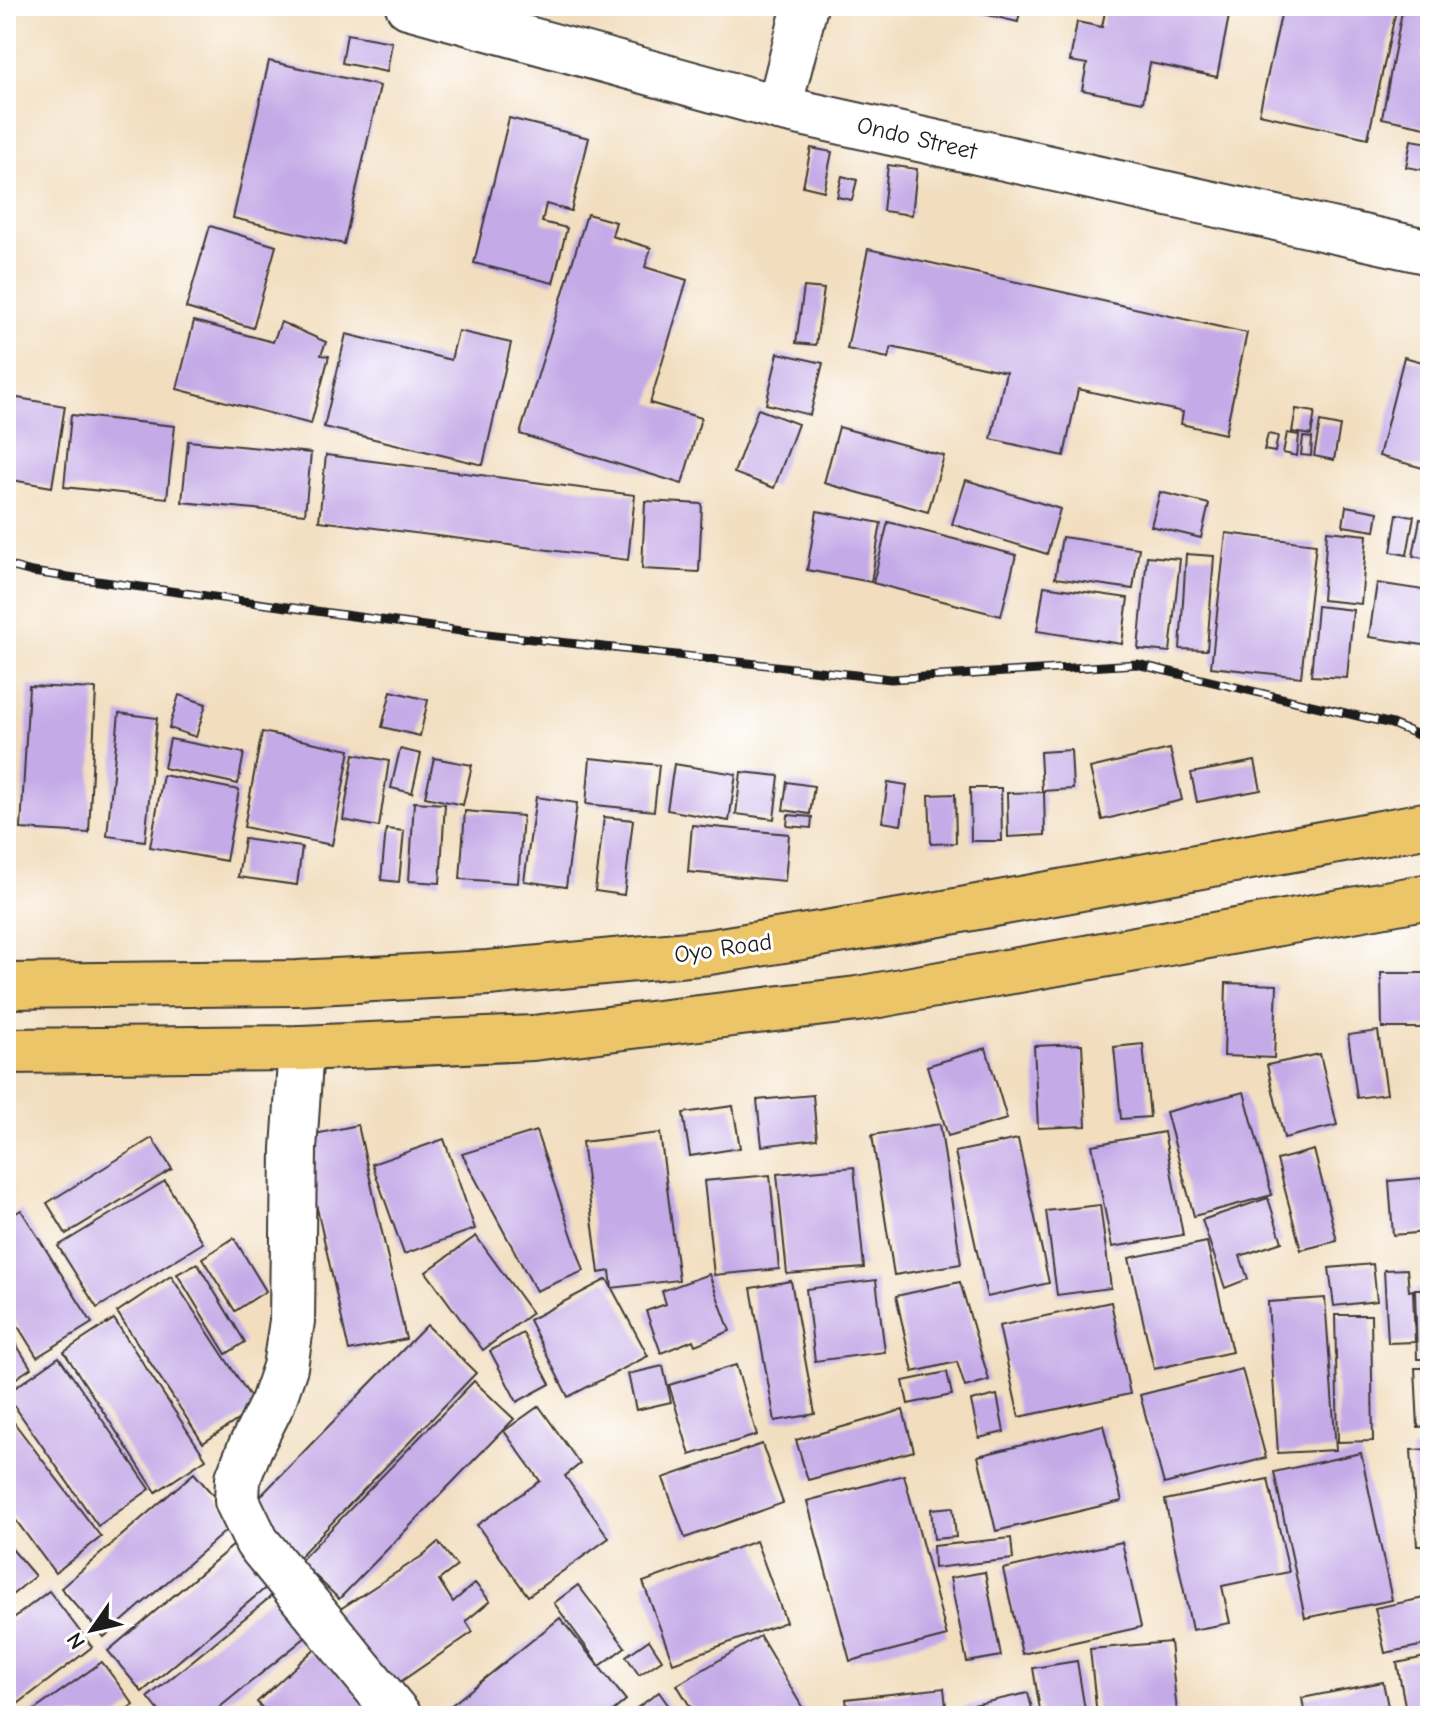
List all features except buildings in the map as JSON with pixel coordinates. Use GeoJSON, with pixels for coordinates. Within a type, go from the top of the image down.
{"type":"FeatureCollection","features":[{"type":"Feature","properties":{"kind":"main road","name":"Oyo Road"},"geometry":{"type":"LineString","coordinates":[[6,986],[297,983],[488,973],[709,952],[912,919],[1430,824]]}},
{"type":"Feature","properties":{"kind":"main road"},"geometry":{"type":"LineString","coordinates":[[6,1051],[301,1048],[533,1038],[857,999],[1430,896]]}},
{"type":"Feature","properties":{"kind":"street","name":"Ondo Street"},"geometry":{"type":"LineString","coordinates":[[408,6],[779,108],[1430,252]]}},
{"type":"Feature","properties":{"kind":"street"},"geometry":{"type":"LineString","coordinates":[[779,108],[805,6]]}},
{"type":"Feature","properties":{"kind":"street"},"geometry":{"type":"LineString","coordinates":[[301,1048],[294,1149],[292,1321],[285,1367],[273,1402],[238,1478],[237,1501],[257,1542],[399,1716]]}},
{"type":"Feature","properties":{"kind":"railway"},"geometry":{"type":"LineString","coordinates":[[6,565],[32,572],[461,631],[891,679],[1137,664],[1392,724],[1430,740]]}}]}
